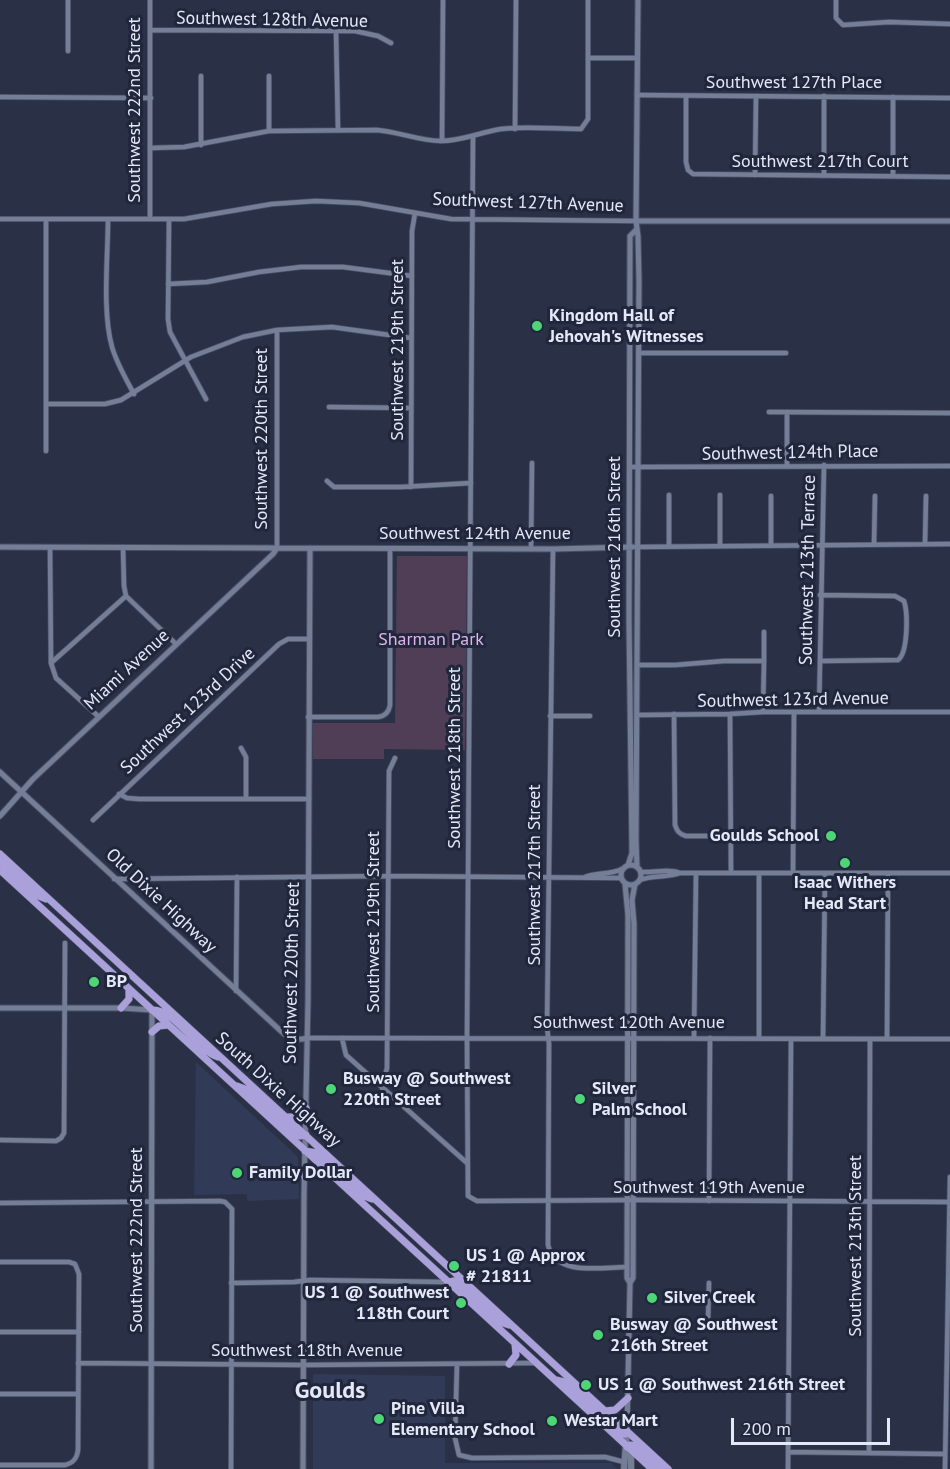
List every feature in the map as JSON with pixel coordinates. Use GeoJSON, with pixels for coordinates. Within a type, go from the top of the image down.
{"type":"FeatureCollection","features":[{"type":"Feature","properties":{"kind":"highway","name":"South Dixie Highway"},"geometry":{"type":"LineString","coordinates":[[0,854],[668,1469]]}},
{"type":"Feature","properties":{"kind":"highway"},"geometry":{"type":"LineString","coordinates":[[0,861],[36,895],[51,901]]}},
{"type":"Feature","properties":{"kind":"highway","name":"South Dixie Highway"},"geometry":{"type":"LineString","coordinates":[[0,870],[554,1379]]}},
{"type":"Feature","properties":{"kind":"highway"},"geometry":{"type":"LineString","coordinates":[[121,1008],[129,999],[129,989]]}},
{"type":"Feature","properties":{"kind":"highway"},"geometry":{"type":"LineString","coordinates":[[150,992],[153,999],[152,1010],[164,1012],[208,1053],[221,1058]]}},
{"type":"Feature","properties":{"kind":"highway"},"geometry":{"type":"LineString","coordinates":[[152,1032],[159,1026],[168,1025]]}},
{"type":"Feature","properties":{"kind":"highway"},"geometry":{"type":"LineString","coordinates":[[232,1083],[245,1089],[294,1134],[306,1136]]}},
{"type":"Feature","properties":{"kind":"highway"},"geometry":{"type":"LineString","coordinates":[[286,1117],[296,1117],[306,1108]]}},
{"type":"Feature","properties":{"kind":"highway"},"geometry":{"type":"LineString","coordinates":[[305,1151],[317,1153],[364,1196],[376,1201]]}},
{"type":"Feature","properties":{"kind":"highway"},"geometry":{"type":"LineString","coordinates":[[305,1177],[313,1171],[325,1169]]}},
{"type":"Feature","properties":{"kind":"highway"},"geometry":{"type":"LineString","coordinates":[[448,1267],[450,1275],[448,1282],[458,1282],[500,1322],[513,1327]]}},
{"type":"Feature","properties":{"kind":"highway"},"geometry":{"type":"LineString","coordinates":[[509,1364],[516,1355],[515,1344]]}},
{"type":"Feature","properties":{"kind":"highway"},"geometry":{"type":"LineString","coordinates":[[554,1379],[564,1382],[621,1434],[626,1434],[627,1431]]}},
{"type":"Feature","properties":{"kind":"highway"},"geometry":{"type":"LineString","coordinates":[[554,1379],[651,1469]]}},
{"type":"Feature","properties":{"kind":"highway"},"geometry":{"type":"LineString","coordinates":[[605,1411],[615,1410],[628,1398]]}},
{"type":"Feature","properties":{"kind":"highway"},"geometry":{"type":"LineString","coordinates":[[627,1447],[636,1446],[661,1469]]}},
{"type":"Feature","properties":{"kind":"main road"},"geometry":{"type":"LineString","coordinates":[[624,1465],[627,1431]]}},
{"type":"Feature","properties":{"kind":"main road"},"geometry":{"type":"LineString","coordinates":[[627,1447],[631,1456],[631,1469]]}},
{"type":"Feature","properties":{"kind":"street"},"geometry":{"type":"LineString","coordinates":[[68,0],[68,51]]}},
{"type":"Feature","properties":{"kind":"street","name":"Southwest 222nd Street"},"geometry":{"type":"LineString","coordinates":[[150,0],[150,219]]}},
{"type":"Feature","properties":{"kind":"street"},"geometry":{"type":"LineString","coordinates":[[442,141],[443,0]]}},
{"type":"Feature","properties":{"kind":"street"},"geometry":{"type":"LineString","coordinates":[[515,129],[516,0]]}},
{"type":"Feature","properties":{"kind":"street"},"geometry":{"type":"LineString","coordinates":[[150,148],[184,147],[269,130],[392,131],[427,140],[442,141],[473,137],[500,129],[581,129],[588,119],[588,0]]}},
{"type":"Feature","properties":{"kind":"street","name":"Southwest 216th Street"},"geometry":{"type":"LineString","coordinates":[[637,882],[639,870],[637,547],[639,353],[638,236],[636,230],[638,0]]}},
{"type":"Feature","properties":{"kind":"street"},"geometry":{"type":"LineString","coordinates":[[836,0],[836,14],[840,23],[846,26],[889,22],[950,24]]}},
{"type":"Feature","properties":{"kind":"street","name":"Southwest 128th Avenue"},"geometry":{"type":"LineString","coordinates":[[150,30],[336,31],[367,33],[391,43]]}},
{"type":"Feature","properties":{"kind":"street"},"geometry":{"type":"LineString","coordinates":[[336,31],[338,130]]}},
{"type":"Feature","properties":{"kind":"street"},"geometry":{"type":"LineString","coordinates":[[588,58],[637,58]]}},
{"type":"Feature","properties":{"kind":"street"},"geometry":{"type":"LineString","coordinates":[[201,76],[201,144]]}},
{"type":"Feature","properties":{"kind":"street"},"geometry":{"type":"LineString","coordinates":[[269,76],[269,130]]}},
{"type":"Feature","properties":{"kind":"street","name":"Southwest 127th Place"},"geometry":{"type":"LineString","coordinates":[[637,95],[950,98]]}},
{"type":"Feature","properties":{"kind":"street","name":"Southwest 217th Court"},"geometry":{"type":"LineString","coordinates":[[687,96],[686,162],[690,172],[696,175],[950,177]]}},
{"type":"Feature","properties":{"kind":"street"},"geometry":{"type":"LineString","coordinates":[[755,176],[756,96]]}},
{"type":"Feature","properties":{"kind":"street"},"geometry":{"type":"LineString","coordinates":[[824,96],[824,176]]}},
{"type":"Feature","properties":{"kind":"street"},"geometry":{"type":"LineString","coordinates":[[0,97],[151,98]]}},
{"type":"Feature","properties":{"kind":"street"},"geometry":{"type":"LineString","coordinates":[[893,97],[893,176]]}},
{"type":"Feature","properties":{"kind":"street","name":"Southwest 218th Street"},"geometry":{"type":"LineString","coordinates":[[470,1198],[467,1163],[467,1038],[473,137]]}},
{"type":"Feature","properties":{"kind":"street","name":"Southwest 127th Avenue"},"geometry":{"type":"LineString","coordinates":[[0,219],[169,220],[206,217],[272,204],[316,201],[359,203],[451,219],[950,221]]}},
{"type":"Feature","properties":{"kind":"street","name":"Southwest 219th Street"},"geometry":{"type":"LineString","coordinates":[[411,487],[412,231],[415,213]]}},
{"type":"Feature","properties":{"kind":"street"},"geometry":{"type":"LineString","coordinates":[[46,219],[46,451]]}},
{"type":"Feature","properties":{"kind":"street"},"geometry":{"type":"LineString","coordinates":[[108,219],[108,328],[119,365],[134,394]]}},
{"type":"Feature","properties":{"kind":"street"},"geometry":{"type":"LineString","coordinates":[[169,220],[168,319],[170,332],[206,399]]}},
{"type":"Feature","properties":{"kind":"street","name":"Southwest 216th Street"},"geometry":{"type":"LineString","coordinates":[[623,881],[625,867],[632,853],[629,645],[630,236],[636,230]]}},
{"type":"Feature","properties":{"kind":"street"},"geometry":{"type":"LineString","coordinates":[[168,284],[207,282],[282,268],[324,266],[412,276]]}},
{"type":"Feature","properties":{"kind":"street"},"geometry":{"type":"LineString","coordinates":[[46,404],[105,404],[122,400],[185,360],[243,337],[277,330],[332,327],[411,338]]}},
{"type":"Feature","properties":{"kind":"street","name":"Southwest 220th Street"},"geometry":{"type":"LineString","coordinates":[[277,330],[277,548]]}},
{"type":"Feature","properties":{"kind":"street"},"geometry":{"type":"LineString","coordinates":[[639,353],[786,354]]}},
{"type":"Feature","properties":{"kind":"street"},"geometry":{"type":"LineString","coordinates":[[329,407],[411,408]]}},
{"type":"Feature","properties":{"kind":"street"},"geometry":{"type":"LineString","coordinates":[[769,412],[950,413]]}},
{"type":"Feature","properties":{"kind":"street"},"geometry":{"type":"LineString","coordinates":[[787,412],[787,465]]}},
{"type":"Feature","properties":{"kind":"street"},"geometry":{"type":"LineString","coordinates":[[531,549],[532,463]]}},
{"type":"Feature","properties":{"kind":"street","name":"Southwest 213th Terrace"},"geometry":{"type":"LineString","coordinates":[[819,712],[824,465]]}},
{"type":"Feature","properties":{"kind":"street","name":"Southwest 124th Place"},"geometry":{"type":"LineString","coordinates":[[630,467],[950,466]]}},
{"type":"Feature","properties":{"kind":"street"},"geometry":{"type":"LineString","coordinates":[[327,481],[334,486],[411,487],[471,483]]}},
{"type":"Feature","properties":{"kind":"street"},"geometry":{"type":"LineString","coordinates":[[669,495],[669,546]]}},
{"type":"Feature","properties":{"kind":"street"},"geometry":{"type":"LineString","coordinates":[[720,495],[720,546]]}},
{"type":"Feature","properties":{"kind":"street"},"geometry":{"type":"LineString","coordinates":[[771,496],[771,546]]}},
{"type":"Feature","properties":{"kind":"street"},"geometry":{"type":"LineString","coordinates":[[874,544],[875,496]]}},
{"type":"Feature","properties":{"kind":"street"},"geometry":{"type":"LineString","coordinates":[[925,544],[926,496]]}},
{"type":"Feature","properties":{"kind":"street","name":"Southwest 124th Avenue"},"geometry":{"type":"LineString","coordinates":[[0,547],[553,549],[950,544]]}},
{"type":"Feature","properties":{"kind":"street"},"geometry":{"type":"LineString","coordinates":[[50,546],[51,663],[57,678],[99,717]]}},
{"type":"Feature","properties":{"kind":"street"},"geometry":{"type":"LineString","coordinates":[[123,547],[126,596],[176,644]]}},
{"type":"Feature","properties":{"kind":"street","name":"Miami Avenue"},"geometry":{"type":"LineString","coordinates":[[0,816],[21,792],[277,548]]}},
{"type":"Feature","properties":{"kind":"street","name":"Southwest 220th Street"},"geometry":{"type":"LineString","coordinates":[[303,1469],[310,548]]}},
{"type":"Feature","properties":{"kind":"street"},"geometry":{"type":"LineString","coordinates":[[308,717],[378,717],[385,715],[390,705],[390,548]]}},
{"type":"Feature","properties":{"kind":"street","name":"Southwest 217th Street"},"geometry":{"type":"LineString","coordinates":[[553,549],[550,716],[548,1245],[550,1253],[557,1261],[572,1267],[627,1267]]}},
{"type":"Feature","properties":{"kind":"street"},"geometry":{"type":"LineString","coordinates":[[820,595],[902,598],[906,614],[905,649],[903,657],[898,660],[820,661]]}},
{"type":"Feature","properties":{"kind":"street"},"geometry":{"type":"LineString","coordinates":[[51,663],[126,596]]}},
{"type":"Feature","properties":{"kind":"street"},"geometry":{"type":"LineString","coordinates":[[764,632],[764,712]]}},
{"type":"Feature","properties":{"kind":"street","name":"Southwest 123rd Drive"},"geometry":{"type":"LineString","coordinates":[[93,820],[279,644],[288,639],[309,639]]}},
{"type":"Feature","properties":{"kind":"street"},"geometry":{"type":"LineString","coordinates":[[629,645],[632,654],[632,700],[637,715]]}},
{"type":"Feature","properties":{"kind":"street"},"geometry":{"type":"LineString","coordinates":[[637,665],[764,661]]}},
{"type":"Feature","properties":{"kind":"street"},"geometry":{"type":"LineString","coordinates":[[793,873],[794,712]]}},
{"type":"Feature","properties":{"kind":"street","name":"Southwest 123rd Avenue"},"geometry":{"type":"LineString","coordinates":[[637,715],[950,712]]}},
{"type":"Feature","properties":{"kind":"street"},"geometry":{"type":"LineString","coordinates":[[674,714],[675,825],[677,830],[686,836],[731,836]]}},
{"type":"Feature","properties":{"kind":"street"},"geometry":{"type":"LineString","coordinates":[[730,714],[731,873]]}},
{"type":"Feature","properties":{"kind":"street"},"geometry":{"type":"LineString","coordinates":[[550,716],[590,716]]}},
{"type":"Feature","properties":{"kind":"street"},"geometry":{"type":"LineString","coordinates":[[242,748],[246,757],[246,800]]}},
{"type":"Feature","properties":{"kind":"street","name":"Southwest 219th Street"},"geometry":{"type":"LineString","coordinates":[[382,1088],[387,1068],[389,771],[395,758]]}},
{"type":"Feature","properties":{"kind":"street","name":"Old Dixie Highway"},"geometry":{"type":"LineString","coordinates":[[0,772],[289,1038],[300,1041],[307,1038]]}},
{"type":"Feature","properties":{"kind":"street"},"geometry":{"type":"LineString","coordinates":[[119,795],[139,799],[309,799]]}},
{"type":"Feature","properties":{"kind":"street"},"geometry":{"type":"LineString","coordinates":[[583,878],[616,872],[625,867],[652,873],[675,870],[680,873]]}},
{"type":"Feature","properties":{"kind":"street"},"geometry":{"type":"LineString","coordinates":[[114,879],[388,876],[583,878],[637,882],[645,878],[658,878],[680,873],[950,873]]}},
{"type":"Feature","properties":{"kind":"street"},"geometry":{"type":"LineString","coordinates":[[694,1038],[696,873]]}},
{"type":"Feature","properties":{"kind":"street"},"geometry":{"type":"LineString","coordinates":[[759,873],[759,1038]]}},
{"type":"Feature","properties":{"kind":"street"},"geometry":{"type":"LineString","coordinates":[[823,1039],[825,873]]}},
{"type":"Feature","properties":{"kind":"street"},"geometry":{"type":"LineString","coordinates":[[887,1039],[888,873]]}},
{"type":"Feature","properties":{"kind":"street"},"geometry":{"type":"LineString","coordinates":[[236,991],[237,877]]}},
{"type":"Feature","properties":{"kind":"street"},"geometry":{"type":"LineString","coordinates":[[623,881],[628,915],[630,1200],[633,1278],[630,1283],[627,1431]]}},
{"type":"Feature","properties":{"kind":"street"},"geometry":{"type":"LineString","coordinates":[[630,1038],[634,924],[632,900],[637,882]]}},
{"type":"Feature","properties":{"kind":"street"},"geometry":{"type":"LineString","coordinates":[[0,1140],[56,1141],[64,1133],[65,943]]}},
{"type":"Feature","properties":{"kind":"street"},"geometry":{"type":"LineString","coordinates":[[0,1008],[152,1010]]}},
{"type":"Feature","properties":{"kind":"street","name":"Southwest 222nd Street"},"geometry":{"type":"LineString","coordinates":[[150,1469],[152,1010]]}},
{"type":"Feature","properties":{"kind":"street","name":"Southwest 120th Avenue"},"geometry":{"type":"LineString","coordinates":[[307,1038],[950,1039]]}},
{"type":"Feature","properties":{"kind":"street"},"geometry":{"type":"LineString","coordinates":[[342,1038],[346,1055],[467,1163]]}},
{"type":"Feature","properties":{"kind":"street"},"geometry":{"type":"LineString","coordinates":[[709,1201],[710,1038]]}},
{"type":"Feature","properties":{"kind":"street"},"geometry":{"type":"LineString","coordinates":[[788,1469],[791,1038]]}},
{"type":"Feature","properties":{"kind":"street","name":"Southwest 213th Street"},"geometry":{"type":"LineString","coordinates":[[869,1453],[870,1039]]}},
{"type":"Feature","properties":{"kind":"street"},"geometry":{"type":"LineString","coordinates":[[945,1469],[950,1177]]}},
{"type":"Feature","properties":{"kind":"street","name":"Southwest 119th Avenue"},"geometry":{"type":"LineString","coordinates":[[470,1198],[477,1201],[949,1202]]}},
{"type":"Feature","properties":{"kind":"street"},"geometry":{"type":"LineString","coordinates":[[630,1200],[627,1267],[627,1278],[630,1283]]}},
{"type":"Feature","properties":{"kind":"street"},"geometry":{"type":"LineString","coordinates":[[0,1203],[224,1201],[232,1209],[231,1469]]}},
{"type":"Feature","properties":{"kind":"street"},"geometry":{"type":"LineString","coordinates":[[0,1262],[67,1262],[75,1264],[79,1271],[77,1453],[74,1461],[62,1465],[0,1465]]}},
{"type":"Feature","properties":{"kind":"street"},"geometry":{"type":"LineString","coordinates":[[231,1282],[448,1282]]}},
{"type":"Feature","properties":{"kind":"street"},"geometry":{"type":"LineString","coordinates":[[708,1322],[709,1283]]}},
{"type":"Feature","properties":{"kind":"street"},"geometry":{"type":"LineString","coordinates":[[0,1332],[79,1332]]}},
{"type":"Feature","properties":{"kind":"street","name":"Southwest 118th Avenue"},"geometry":{"type":"LineString","coordinates":[[78,1363],[303,1365],[536,1363]]}},
{"type":"Feature","properties":{"kind":"street"},"geometry":{"type":"LineString","coordinates":[[457,1364],[455,1437],[459,1455],[472,1458],[605,1457],[624,1465]]}},
{"type":"Feature","properties":{"kind":"street"},"geometry":{"type":"LineString","coordinates":[[0,1394],[78,1394]]}},
{"type":"Feature","properties":{"kind":"street"},"geometry":{"type":"LineString","coordinates":[[788,1452],[945,1454]]}},
{"type":"Feature","properties":{"kind":"shaded area"},"geometry":{"type":"Polygon","coordinates":[[[196,1062],[298,1157],[299,1199],[247,1201],[247,1194],[194,1195],[196,1062]]]}},
{"type":"Feature","properties":{"kind":"shaded area","name":"Pine Villa Elementary School"},"geometry":{"type":"Polygon","coordinates":[[[313,1374],[445,1376],[445,1463],[611,1463],[618,1469],[313,1469],[313,1374]]]}},
{"type":"Feature","properties":{"kind":"green space","name":"Sharman Park"},"geometry":{"type":"Polygon","coordinates":[[[397,556],[467,556],[465,750],[384,749],[384,759],[313,759],[313,723],[395,723],[397,556]]]}},
{"type":"Feature","properties":{"kind":"place","name":"Kingdom Hall of Jehovah's Witnesses"},"geometry":{"type":"Point","coordinates":[537,326]}},
{"type":"Feature","properties":{"kind":"place","name":"Goulds School"},"geometry":{"type":"Point","coordinates":[831,836]}},
{"type":"Feature","properties":{"kind":"place","name":"Isaac Withers Head Start"},"geometry":{"type":"Point","coordinates":[845,863]}},
{"type":"Feature","properties":{"kind":"place","name":"BP"},"geometry":{"type":"Point","coordinates":[94,982]}},
{"type":"Feature","properties":{"kind":"place","name":"Busway @ Southwest 220th Street"},"geometry":{"type":"Point","coordinates":[331,1089]}},
{"type":"Feature","properties":{"kind":"place","name":"Silver Palm School"},"geometry":{"type":"Point","coordinates":[580,1099]}},
{"type":"Feature","properties":{"kind":"place","name":"Family Dollar"},"geometry":{"type":"Point","coordinates":[237,1173]}},
{"type":"Feature","properties":{"kind":"place","name":"US 1 @ Approx # 21811"},"geometry":{"type":"Point","coordinates":[454,1266]}},
{"type":"Feature","properties":{"kind":"place","name":"Silver Creek"},"geometry":{"type":"Point","coordinates":[652,1298]}},
{"type":"Feature","properties":{"kind":"place","name":"US 1 @ Southwest 118th Court"},"geometry":{"type":"Point","coordinates":[461,1303]}},
{"type":"Feature","properties":{"kind":"place","name":"Busway @ Southwest 216th Street"},"geometry":{"type":"Point","coordinates":[598,1335]}},
{"type":"Feature","properties":{"kind":"place","name":"US 1 @ Southwest 216th Street"},"geometry":{"type":"Point","coordinates":[586,1385]}},
{"type":"Feature","properties":{"kind":"place","name":"Pine Villa Elementary School"},"geometry":{"type":"Point","coordinates":[379,1419]}},
{"type":"Feature","properties":{"kind":"place","name":"Westar Mart"},"geometry":{"type":"Point","coordinates":[552,1421]}},
{"type":"Feature","properties":{"kind":"district","name":"Goulds"},"geometry":{"type":"Point","coordinates":[330,1391]}}]}
